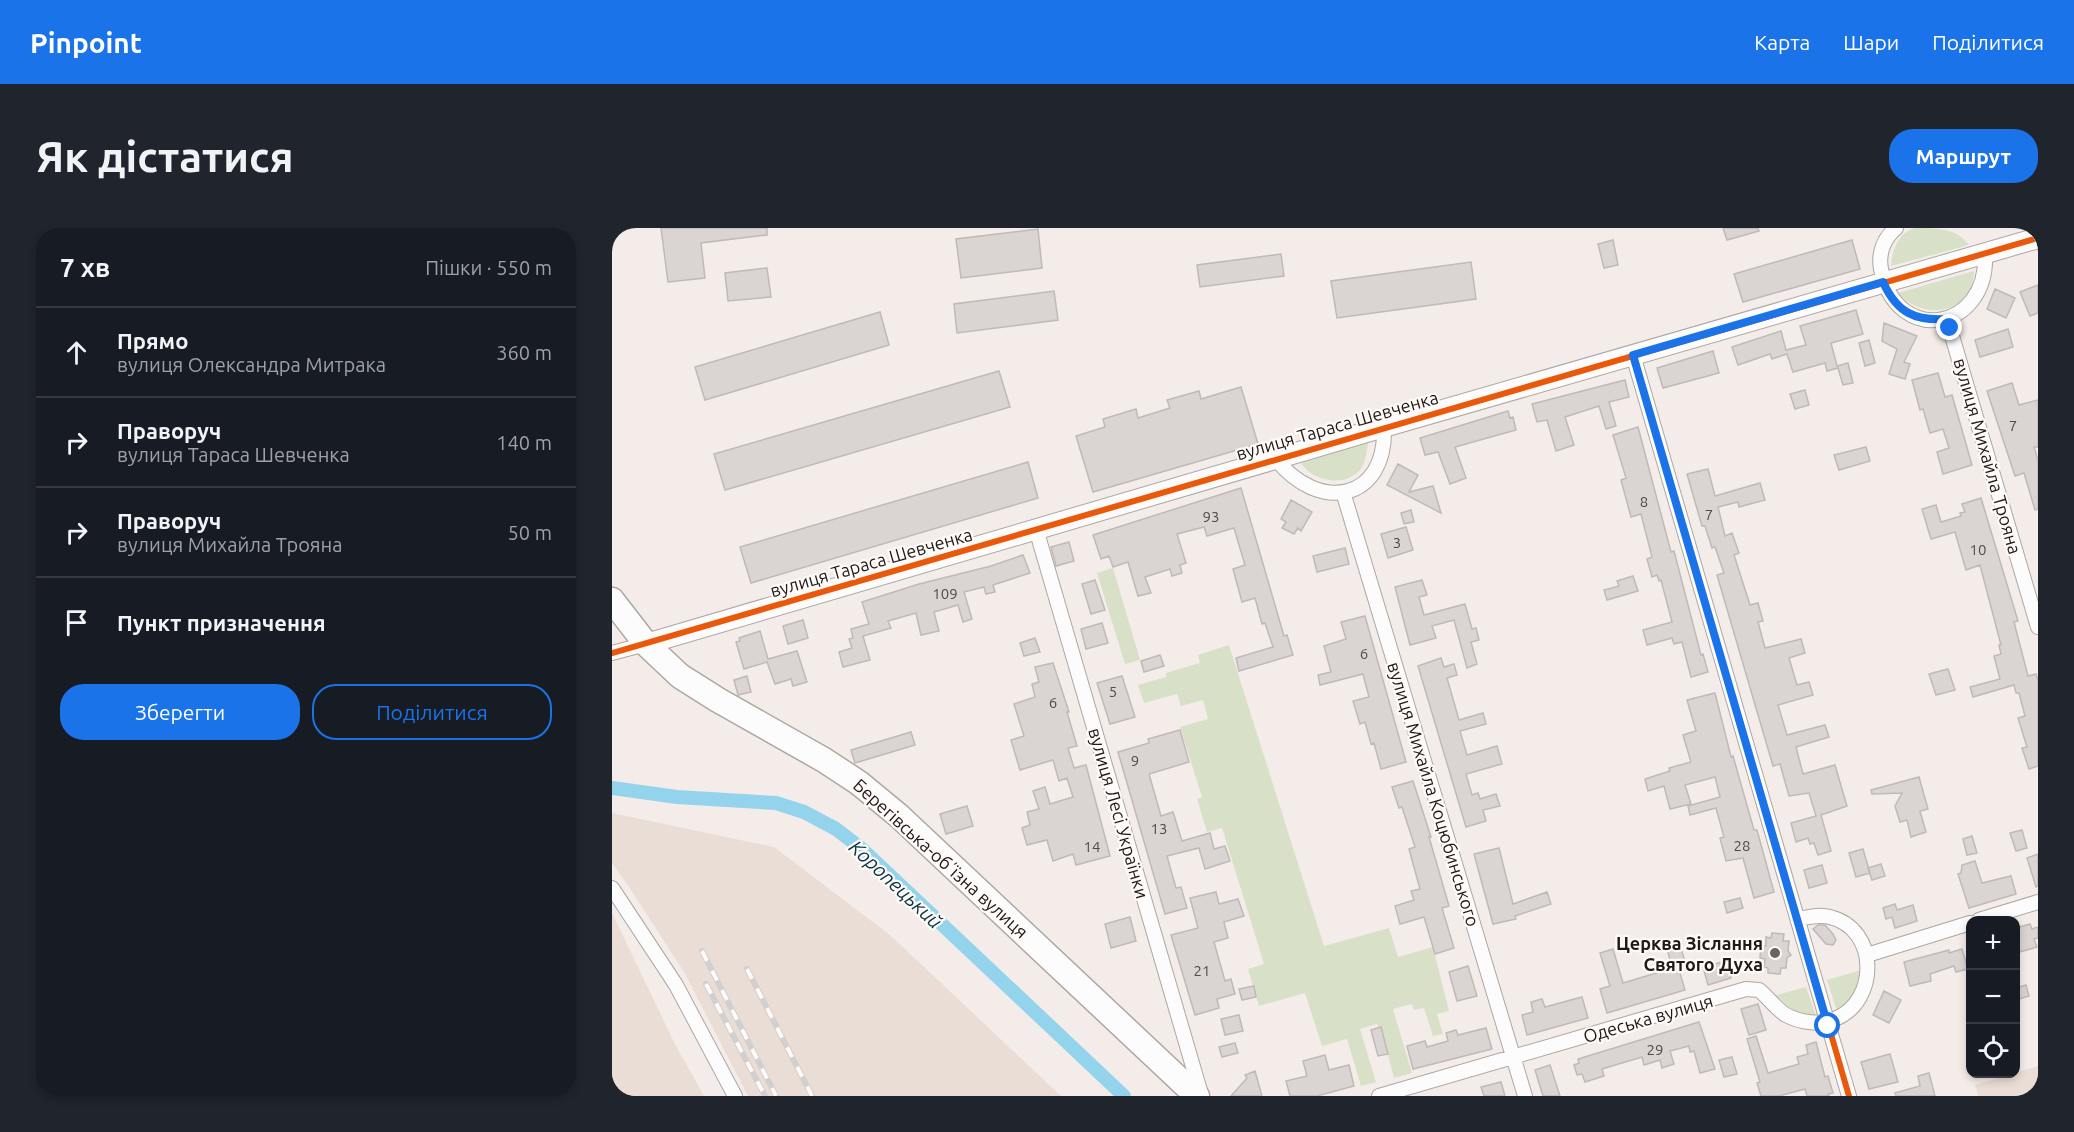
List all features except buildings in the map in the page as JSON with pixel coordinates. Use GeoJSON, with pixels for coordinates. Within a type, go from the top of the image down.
{"type":"FeatureCollection","features":[{"type":"Feature","properties":{"kind":"highway","name":"Берегівська-обʼїзна вулиця"},"geometry":{"type":"LineString","coordinates":[[612,600],[646,644],[680,676],[859,783],[941,854],[1197,1096]]}},
{"type":"Feature","properties":{"kind":"street"},"geometry":{"type":"LineString","coordinates":[[1896,228],[1884,242],[1880,254],[1883,282],[1889,297],[1898,306],[1920,319],[1947,319],[1961,312],[1981,287],[1986,268],[1985,254]]}},
{"type":"Feature","properties":{"kind":"street","name":"вулиця Тараса Шевченка"},"geometry":{"type":"LineString","coordinates":[[646,644],[2038,238]]}},
{"type":"Feature","properties":{"kind":"street","name":"вулиця Михайла Трояна"},"geometry":{"type":"LineString","coordinates":[[1947,319],[2038,627]]}},
{"type":"Feature","properties":{"kind":"street"},"geometry":{"type":"LineString","coordinates":[[1633,355],[1849,1096]]}},
{"type":"Feature","properties":{"kind":"street"},"geometry":{"type":"LineString","coordinates":[[1276,459],[1296,480],[1310,488],[1324,493],[1343,492],[1368,479],[1376,470],[1385,442],[1384,427]]}},
{"type":"Feature","properties":{"kind":"street","name":"вулиця Михайла Коцюбинського"},"geometry":{"type":"LineString","coordinates":[[1343,492],[1525,1096]]}},
{"type":"Feature","properties":{"kind":"street","name":"вулиця Лесі Українки"},"geometry":{"type":"LineString","coordinates":[[1036,529],[1202,1096]]}},
{"type":"Feature","properties":{"kind":"street"},"geometry":{"type":"LineString","coordinates":[[612,653],[646,644]]}},
{"type":"Feature","properties":{"kind":"street"},"geometry":{"type":"LineString","coordinates":[[612,888],[676,985],[735,1096]]}},
{"type":"Feature","properties":{"kind":"street"},"geometry":{"type":"LineString","coordinates":[[1995,916],[2038,902]]}},
{"type":"Feature","properties":{"kind":"street"},"geometry":{"type":"LineString","coordinates":[[1798,919],[1815,916],[1830,917],[1843,922],[1854,932],[1867,955],[1868,975],[1862,995],[1856,1005],[1843,1016],[1827,1022]]}},
{"type":"Feature","properties":{"kind":"street"},"geometry":{"type":"LineString","coordinates":[[1867,955],[1966,925]]}},
{"type":"Feature","properties":{"kind":"street","name":"Одеська вулиця"},"geometry":{"type":"LineString","coordinates":[[1379,1096],[1746,989],[1759,990],[1778,1008],[1800,1020],[1827,1022]]}},
{"type":"Feature","properties":{"kind":"shaded area"},"geometry":{"type":"Polygon","coordinates":[[[612,813],[774,847],[890,935],[1061,1096],[748,1096],[684,972],[612,863],[612,813]]]}},
{"type":"Feature","properties":{"kind":"shaded area"},"geometry":{"type":"Polygon","coordinates":[[[612,913],[675,1044],[704,1096],[612,1096],[612,913]]]}},
{"type":"Feature","properties":{"kind":"shaded area"},"geometry":{"type":"Polygon","coordinates":[[[2038,1066],[2038,1096],[1978,1096],[1975,1085],[1998,1078],[2020,1078],[2020,1071],[2038,1066]]]}},
{"type":"Feature","properties":{"kind":"green space"},"geometry":{"type":"Polygon","coordinates":[[[1915,228],[1952,232],[1969,245],[1891,266],[1900,238],[1915,228]]]}},
{"type":"Feature","properties":{"kind":"green space"},"geometry":{"type":"Polygon","coordinates":[[[1974,271],[1972,285],[1965,297],[1956,305],[1945,309],[1921,308],[1898,293],[1974,271]]]}},
{"type":"Feature","properties":{"kind":"green space"},"geometry":{"type":"Polygon","coordinates":[[[1368,442],[1362,467],[1346,479],[1320,478],[1301,463],[1368,442]]]}},
{"type":"Feature","properties":{"kind":"green space"},"geometry":{"type":"Polygon","coordinates":[[[1113,568],[1140,660],[1125,664],[1097,573],[1113,568]]]}},
{"type":"Feature","properties":{"kind":"green space"},"geometry":{"type":"Polygon","coordinates":[[[1229,645],[1324,946],[1389,928],[1398,957],[1433,947],[1449,1011],[1437,1014],[1443,1034],[1433,1036],[1424,1008],[1414,1010],[1412,1004],[1393,1009],[1412,1073],[1394,1078],[1381,1027],[1379,1028],[1377,1024],[1360,1029],[1376,1082],[1361,1086],[1347,1039],[1322,1046],[1305,993],[1259,1006],[1248,969],[1264,964],[1222,828],[1207,832],[1197,799],[1202,797],[1180,727],[1208,719],[1203,700],[1181,706],[1177,694],[1144,703],[1138,685],[1166,677],[1166,673],[1200,663],[1198,655],[1229,645]]]}},
{"type":"Feature","properties":{"kind":"green space"},"geometry":{"type":"Polygon","coordinates":[[[1861,970],[1854,993],[1837,1011],[1827,980],[1861,970]]]}},
{"type":"Feature","properties":{"kind":"green space"},"geometry":{"type":"Polygon","coordinates":[[[1806,987],[1816,1016],[1794,1010],[1776,995],[1806,987]]]}},
{"type":"Feature","properties":{"kind":"waterway","name":"Коропецький"},"geometry":{"type":"LineString","coordinates":[[612,788],[677,797],[776,803],[804,812],[836,829],[862,849],[1124,1096]]}},
{"type":"Feature","properties":{"kind":"railway"},"geometry":{"type":"LineString","coordinates":[[702,951],[776,1096]]}},
{"type":"Feature","properties":{"kind":"railway"},"geometry":{"type":"LineString","coordinates":[[747,969],[812,1096]]}},
{"type":"Feature","properties":{"kind":"railway"},"geometry":{"type":"LineString","coordinates":[[706,984],[765,1096]]}},
{"type":"Feature","properties":{"kind":"cycle path"},"geometry":{"type":"LineString","coordinates":[[612,653],[2038,238]]}},
{"type":"Feature","properties":{"kind":"cycle path"},"geometry":{"type":"LineString","coordinates":[[1633,355],[1849,1096]]}},
{"type":"Feature","properties":{"kind":"place","name":"Церква Зіслання Святого Духа"},"geometry":{"type":"Point","coordinates":[1775,953]}},
{"type":"Feature","properties":{"kind":"route"},"geometry":{"type":"LineString","coordinates":[[1828,1026],[1633,355],[1883,282],[1889,297],[1908,313],[1920,319],[1947,319],[1950,328]]}}]}
